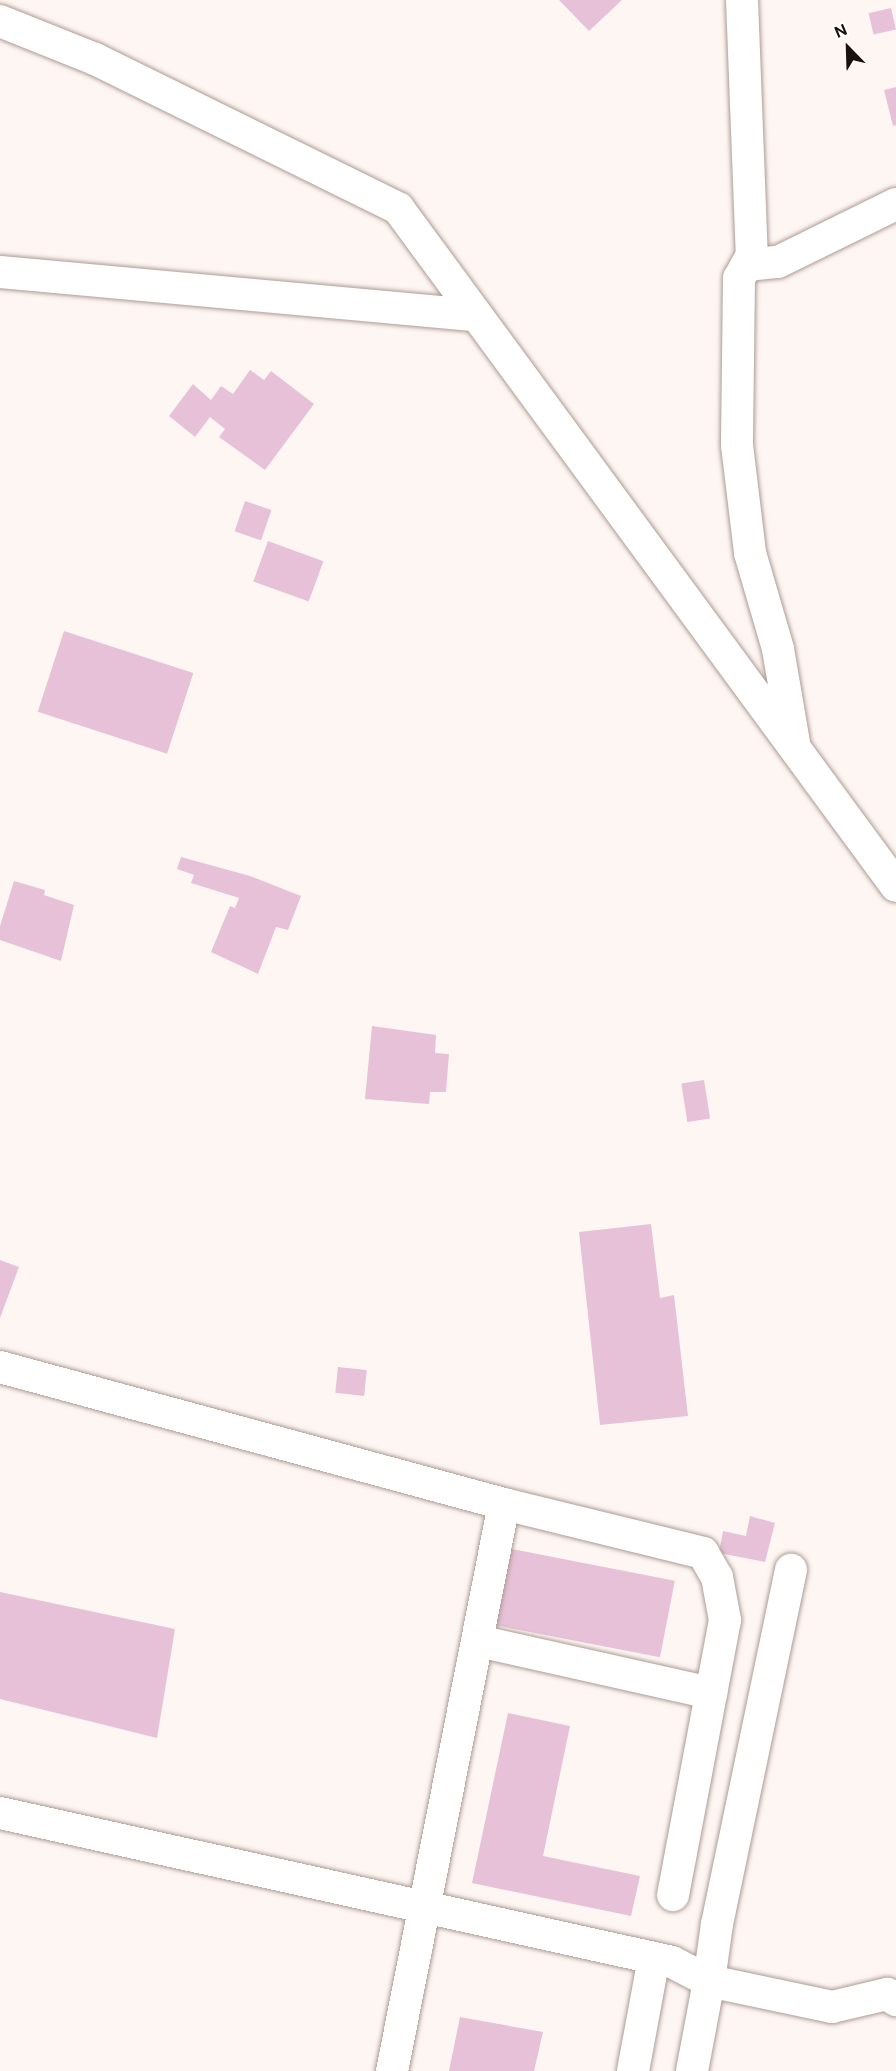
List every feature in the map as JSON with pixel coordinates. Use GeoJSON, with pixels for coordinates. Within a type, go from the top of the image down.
{"type":"FeatureCollection","features":[{"type":"Feature","properties":{"kind":"street"},"geometry":{"type":"LineString","coordinates":[[742,0],[751,165],[752,255],[740,278],[737,445],[750,553],[778,649],[795,749]]}},
{"type":"Feature","properties":{"kind":"street"},"geometry":{"type":"LineString","coordinates":[[0,21],[95,60],[398,208],[896,886]]}},
{"type":"Feature","properties":{"kind":"street"},"geometry":{"type":"LineString","coordinates":[[747,265],[777,262],[896,204]]}},
{"type":"Feature","properties":{"kind":"street"},"geometry":{"type":"LineString","coordinates":[[0,272],[476,315]]}},
{"type":"Feature","properties":{"kind":"street"},"geometry":{"type":"LineString","coordinates":[[0,1367],[504,1503],[703,1553],[717,1577],[725,1620],[673,1895]]}},
{"type":"Feature","properties":{"kind":"street"},"geometry":{"type":"LineString","coordinates":[[392,2071],[426,1908],[504,1503]]}},
{"type":"Feature","properties":{"kind":"street"},"geometry":{"type":"LineString","coordinates":[[692,2071],[719,1913],[791,1570]]}},
{"type":"Feature","properties":{"kind":"street"},"geometry":{"type":"LineString","coordinates":[[478,1641],[711,1693]]}},
{"type":"Feature","properties":{"kind":"street"},"geometry":{"type":"LineString","coordinates":[[0,1813],[672,1962],[709,1981],[832,2007],[887,1994],[896,2001]]}},
{"type":"Feature","properties":{"kind":"street"},"geometry":{"type":"LineString","coordinates":[[633,2071],[654,1958]]}},
{"type":"Feature","properties":{"kind":"building"},"geometry":{"type":"Polygon","coordinates":[[[559,0],[622,0],[589,31],[559,0]]]}},
{"type":"Feature","properties":{"kind":"building"},"geometry":{"type":"Polygon","coordinates":[[[891,8],[896,29],[874,35],[869,13],[891,8]]]}},
{"type":"Feature","properties":{"kind":"building"},"geometry":{"type":"Polygon","coordinates":[[[896,87],[896,125],[893,126],[884,90],[896,87]]]}},
{"type":"Feature","properties":{"kind":"building"},"geometry":{"type":"Polygon","coordinates":[[[250,370],[264,380],[271,371],[314,404],[265,470],[219,437],[225,429],[210,417],[195,437],[169,416],[193,384],[211,400],[221,386],[233,394],[250,370]]]}},
{"type":"Feature","properties":{"kind":"building"},"geometry":{"type":"Polygon","coordinates":[[[245,501],[271,510],[261,540],[235,531],[245,501]]]}},
{"type":"Feature","properties":{"kind":"building"},"geometry":{"type":"Polygon","coordinates":[[[268,541],[323,561],[309,602],[253,581],[268,541]]]}},
{"type":"Feature","properties":{"kind":"building"},"geometry":{"type":"Polygon","coordinates":[[[64,631],[193,673],[167,754],[38,712],[64,631]]]}},
{"type":"Feature","properties":{"kind":"building"},"geometry":{"type":"Polygon","coordinates":[[[181,857],[250,876],[301,896],[288,930],[276,927],[258,974],[211,952],[230,906],[235,908],[239,898],[191,883],[194,875],[177,869],[181,857]]]}},
{"type":"Feature","properties":{"kind":"building"},"geometry":{"type":"Polygon","coordinates":[[[14,881],[45,890],[44,895],[74,905],[61,961],[0,940],[0,926],[14,881]]]}},
{"type":"Feature","properties":{"kind":"building"},"geometry":{"type":"Polygon","coordinates":[[[372,1026],[436,1035],[435,1053],[449,1054],[446,1092],[430,1092],[429,1104],[365,1099],[372,1026]]]}},
{"type":"Feature","properties":{"kind":"building"},"geometry":{"type":"Polygon","coordinates":[[[704,1080],[710,1119],[687,1122],[681,1084],[704,1080]]]}},
{"type":"Feature","properties":{"kind":"building"},"geometry":{"type":"Polygon","coordinates":[[[651,1224],[660,1298],[674,1295],[688,1416],[600,1425],[579,1232],[651,1224]]]}},
{"type":"Feature","properties":{"kind":"building"},"geometry":{"type":"Polygon","coordinates":[[[0,1260],[19,1267],[0,1318],[0,1260]]]}},
{"type":"Feature","properties":{"kind":"building"},"geometry":{"type":"Polygon","coordinates":[[[338,1367],[367,1370],[364,1396],[335,1393],[338,1367]]]}},
{"type":"Feature","properties":{"kind":"building"},"geometry":{"type":"Polygon","coordinates":[[[750,1516],[775,1523],[765,1562],[719,1553],[723,1531],[746,1536],[750,1516]]]}},
{"type":"Feature","properties":{"kind":"building"},"geometry":{"type":"Polygon","coordinates":[[[507,1548],[675,1581],[660,1657],[492,1625],[507,1548]]]}},
{"type":"Feature","properties":{"kind":"building"},"geometry":{"type":"Polygon","coordinates":[[[0,1592],[175,1629],[157,1738],[0,1699],[0,1592]]]}},
{"type":"Feature","properties":{"kind":"building"},"geometry":{"type":"Polygon","coordinates":[[[508,1713],[570,1726],[543,1856],[640,1876],[631,1916],[472,1883],[508,1713]]]}},
{"type":"Feature","properties":{"kind":"building"},"geometry":{"type":"Polygon","coordinates":[[[460,2017],[543,2032],[534,2071],[449,2071],[460,2017]]]}}]}
